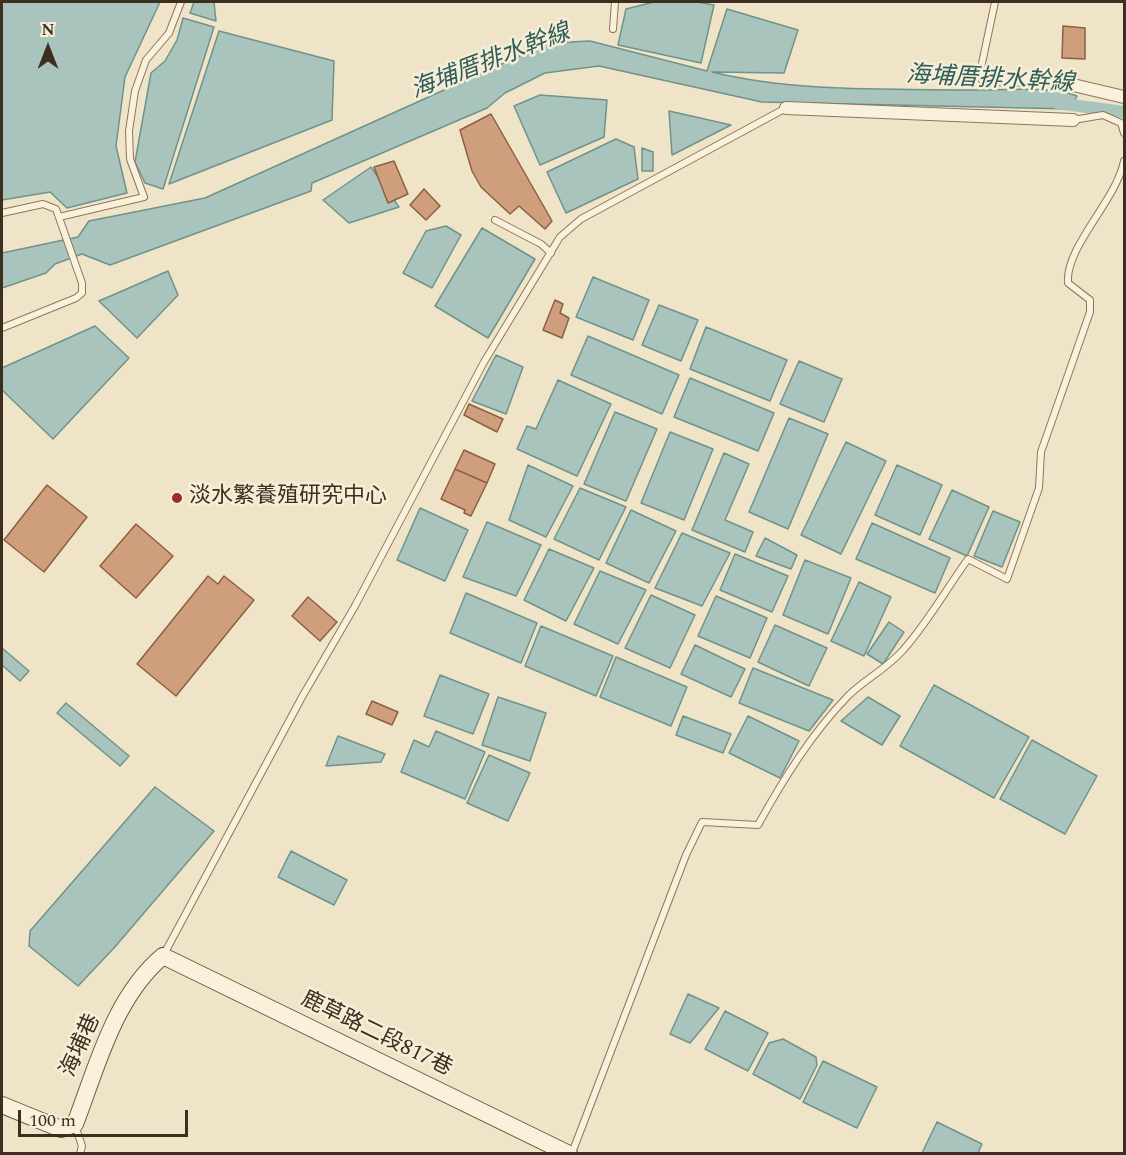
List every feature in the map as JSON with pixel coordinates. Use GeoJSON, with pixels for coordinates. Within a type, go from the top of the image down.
{"type":"FeatureCollection","features":[{"type":"Feature","properties":{"kind":"street"},"geometry":{"type":"LineString","coordinates":[[985,79],[1052,80],[1125,97]]}},
{"type":"Feature","properties":{"kind":"street"},"geometry":{"type":"LineString","coordinates":[[786,108],[1073,120]]}},
{"type":"Feature","properties":{"kind":"street","name":"鹿草路二段817巷"},"geometry":{"type":"LineString","coordinates":[[163,956],[570,1154]]}},
{"type":"Feature","properties":{"kind":"street","name":"海埔巷"},"geometry":{"type":"LineString","coordinates":[[75,1124],[96,1060],[147,969],[163,956]]}},
{"type":"Feature","properties":{"kind":"street"},"geometry":{"type":"LineString","coordinates":[[2,1105],[62,1130],[75,1124]]}},
{"type":"Feature","properties":{"kind":"lane"},"geometry":{"type":"LineString","coordinates":[[59,217],[144,197],[130,159],[129,131],[135,91],[146,60],[169,33],[181,2]]}},
{"type":"Feature","properties":{"kind":"lane"},"geometry":{"type":"LineString","coordinates":[[613,29],[615,2]]}},
{"type":"Feature","properties":{"kind":"lane"},"geometry":{"type":"LineString","coordinates":[[985,79],[981,68],[995,2]]}},
{"type":"Feature","properties":{"kind":"lane"},"geometry":{"type":"LineString","coordinates":[[163,956],[302,697],[355,606],[484,362],[560,237],[580,219],[786,108]]}},
{"type":"Feature","properties":{"kind":"lane"},"geometry":{"type":"LineString","coordinates":[[1073,120],[1103,115],[1121,123],[1125,133]]}},
{"type":"Feature","properties":{"kind":"lane"},"geometry":{"type":"LineString","coordinates":[[570,1154],[686,855],[702,822],[758,825],[796,762],[822,726],[849,695],[888,666],[906,648],[968,559],[1007,579],[1039,488],[1041,452],[1090,312],[1090,300],[1068,283],[1067,272],[1074,253],[1106,204],[1125,161]]}},
{"type":"Feature","properties":{"kind":"lane"},"geometry":{"type":"LineString","coordinates":[[2,213],[44,204],[56,209],[82,283],[82,293],[76,298],[2,328]]}},
{"type":"Feature","properties":{"kind":"lane"},"geometry":{"type":"LineString","coordinates":[[495,220],[542,244],[551,254]]}},
{"type":"Feature","properties":{"kind":"lane"},"geometry":{"type":"LineString","coordinates":[[75,1124],[82,1146],[80,1154]]}},
{"type":"Feature","properties":{"kind":"water"},"geometry":{"type":"Polygon","coordinates":[[[2,2],[160,2],[125,77],[116,146],[127,193],[67,208],[50,192],[2,200],[2,2]]]}},
{"type":"Feature","properties":{"kind":"water"},"geometry":{"type":"Polygon","coordinates":[[[194,2],[214,2],[216,21],[190,13],[194,2]]]}},
{"type":"Feature","properties":{"kind":"water"},"geometry":{"type":"Polygon","coordinates":[[[654,2],[697,2],[714,5],[701,63],[618,45],[626,9],[654,2]]]}},
{"type":"Feature","properties":{"kind":"water"},"geometry":{"type":"Polygon","coordinates":[[[727,9],[798,30],[784,73],[712,72],[807,86],[871,89],[1038,90],[1077,96],[1070,109],[762,102],[599,66],[545,73],[505,93],[487,108],[312,183],[311,191],[110,265],[82,254],[55,264],[46,273],[2,288],[2,253],[78,237],[89,221],[205,198],[548,43],[590,41],[707,71],[727,9]]]}},
{"type":"Feature","properties":{"kind":"water"},"geometry":{"type":"Polygon","coordinates":[[[183,18],[214,27],[163,189],[145,183],[135,162],[151,73],[165,61],[177,40],[183,18]]]}},
{"type":"Feature","properties":{"kind":"water"},"geometry":{"type":"Polygon","coordinates":[[[219,31],[334,61],[332,120],[169,184],[219,31]]]}},
{"type":"Feature","properties":{"kind":"water"},"geometry":{"type":"Polygon","coordinates":[[[540,95],[607,100],[604,137],[540,165],[514,106],[540,95]]]}},
{"type":"Feature","properties":{"kind":"water"},"geometry":{"type":"Polygon","coordinates":[[[669,111],[731,125],[672,155],[669,111]]]}},
{"type":"Feature","properties":{"kind":"water"},"geometry":{"type":"Polygon","coordinates":[[[616,139],[634,147],[638,179],[566,213],[547,172],[616,139]]]}},
{"type":"Feature","properties":{"kind":"water"},"geometry":{"type":"Polygon","coordinates":[[[642,148],[653,152],[653,171],[642,171],[642,148]]]}},
{"type":"Feature","properties":{"kind":"water"},"geometry":{"type":"Polygon","coordinates":[[[371,167],[399,207],[349,223],[323,200],[371,167]]]}},
{"type":"Feature","properties":{"kind":"water"},"geometry":{"type":"Polygon","coordinates":[[[446,226],[461,235],[432,288],[403,273],[426,231],[446,226]]]}},
{"type":"Feature","properties":{"kind":"water"},"geometry":{"type":"Polygon","coordinates":[[[482,228],[535,259],[488,338],[435,306],[482,228]]]}},
{"type":"Feature","properties":{"kind":"water"},"geometry":{"type":"Polygon","coordinates":[[[168,271],[178,295],[137,338],[99,301],[168,271]]]}},
{"type":"Feature","properties":{"kind":"water"},"geometry":{"type":"Polygon","coordinates":[[[593,277],[649,300],[633,340],[576,317],[593,277]]]}},
{"type":"Feature","properties":{"kind":"water"},"geometry":{"type":"Polygon","coordinates":[[[659,305],[698,320],[681,361],[642,345],[659,305]]]}},
{"type":"Feature","properties":{"kind":"water"},"geometry":{"type":"Polygon","coordinates":[[[95,326],[129,358],[53,439],[2,390],[2,368],[95,326]]]}},
{"type":"Feature","properties":{"kind":"water"},"geometry":{"type":"Polygon","coordinates":[[[706,327],[787,360],[770,401],[690,369],[706,327]]]}},
{"type":"Feature","properties":{"kind":"water"},"geometry":{"type":"Polygon","coordinates":[[[588,336],[679,375],[662,414],[571,375],[588,336]]]}},
{"type":"Feature","properties":{"kind":"water"},"geometry":{"type":"Polygon","coordinates":[[[496,355],[523,367],[506,414],[472,401],[496,355]]]}},
{"type":"Feature","properties":{"kind":"water"},"geometry":{"type":"Polygon","coordinates":[[[799,361],[842,379],[824,422],[780,404],[799,361]]]}},
{"type":"Feature","properties":{"kind":"water"},"geometry":{"type":"Polygon","coordinates":[[[690,378],[774,413],[758,451],[674,417],[690,378]]]}},
{"type":"Feature","properties":{"kind":"water"},"geometry":{"type":"Polygon","coordinates":[[[558,380],[611,404],[577,476],[517,449],[527,426],[536,429],[558,380]]]}},
{"type":"Feature","properties":{"kind":"water"},"geometry":{"type":"Polygon","coordinates":[[[615,412],[657,429],[626,501],[584,484],[615,412]]]}},
{"type":"Feature","properties":{"kind":"water"},"geometry":{"type":"Polygon","coordinates":[[[789,418],[828,434],[788,529],[749,512],[789,418]]]}},
{"type":"Feature","properties":{"kind":"water"},"geometry":{"type":"Polygon","coordinates":[[[670,432],[713,449],[684,520],[641,503],[670,432]]]}},
{"type":"Feature","properties":{"kind":"water"},"geometry":{"type":"Polygon","coordinates":[[[846,442],[886,461],[841,554],[801,535],[846,442]]]}},
{"type":"Feature","properties":{"kind":"water"},"geometry":{"type":"Polygon","coordinates":[[[724,453],[749,464],[725,520],[753,532],[745,552],[692,530],[724,453]]]}},
{"type":"Feature","properties":{"kind":"water"},"geometry":{"type":"Polygon","coordinates":[[[528,465],[573,486],[546,537],[509,520],[528,465]]]}},
{"type":"Feature","properties":{"kind":"water"},"geometry":{"type":"Polygon","coordinates":[[[897,465],[942,485],[920,535],[875,515],[897,465]]]}},
{"type":"Feature","properties":{"kind":"water"},"geometry":{"type":"Polygon","coordinates":[[[580,488],[626,507],[599,560],[554,539],[580,488]]]}},
{"type":"Feature","properties":{"kind":"water"},"geometry":{"type":"Polygon","coordinates":[[[952,490],[989,507],[967,556],[929,539],[952,490]]]}},
{"type":"Feature","properties":{"kind":"water"},"geometry":{"type":"Polygon","coordinates":[[[420,508],[468,530],[445,581],[397,560],[420,508]]]}},
{"type":"Feature","properties":{"kind":"water"},"geometry":{"type":"Polygon","coordinates":[[[631,510],[676,531],[649,583],[606,563],[631,510]]]}},
{"type":"Feature","properties":{"kind":"water"},"geometry":{"type":"Polygon","coordinates":[[[993,511],[1020,522],[1002,567],[974,556],[993,511]]]}},
{"type":"Feature","properties":{"kind":"water"},"geometry":{"type":"Polygon","coordinates":[[[487,522],[541,545],[516,596],[463,577],[487,522]]]}},
{"type":"Feature","properties":{"kind":"water"},"geometry":{"type":"Polygon","coordinates":[[[872,523],[950,558],[935,593],[856,559],[872,523]]]}},
{"type":"Feature","properties":{"kind":"water"},"geometry":{"type":"Polygon","coordinates":[[[682,533],[730,553],[702,606],[655,588],[682,533]]]}},
{"type":"Feature","properties":{"kind":"water"},"geometry":{"type":"Polygon","coordinates":[[[765,538],[797,555],[791,569],[756,556],[765,538]]]}},
{"type":"Feature","properties":{"kind":"water"},"geometry":{"type":"Polygon","coordinates":[[[549,549],[594,568],[566,621],[524,600],[549,549]]]}},
{"type":"Feature","properties":{"kind":"water"},"geometry":{"type":"Polygon","coordinates":[[[735,554],[788,576],[772,612],[720,590],[735,554]]]}},
{"type":"Feature","properties":{"kind":"water"},"geometry":{"type":"Polygon","coordinates":[[[805,560],[851,578],[828,634],[783,615],[805,560]]]}},
{"type":"Feature","properties":{"kind":"water"},"geometry":{"type":"Polygon","coordinates":[[[600,571],[646,590],[618,644],[574,624],[600,571]]]}},
{"type":"Feature","properties":{"kind":"water"},"geometry":{"type":"Polygon","coordinates":[[[859,582],[891,597],[864,656],[831,641],[859,582]]]}},
{"type":"Feature","properties":{"kind":"water"},"geometry":{"type":"Polygon","coordinates":[[[466,593],[537,623],[521,663],[450,633],[466,593]]]}},
{"type":"Feature","properties":{"kind":"water"},"geometry":{"type":"Polygon","coordinates":[[[651,595],[695,615],[670,668],[625,648],[651,595]]]}},
{"type":"Feature","properties":{"kind":"water"},"geometry":{"type":"Polygon","coordinates":[[[716,596],[767,618],[750,658],[698,636],[716,596]]]}},
{"type":"Feature","properties":{"kind":"water"},"geometry":{"type":"Polygon","coordinates":[[[889,622],[904,632],[883,664],[867,654],[889,622]]]}},
{"type":"Feature","properties":{"kind":"water"},"geometry":{"type":"Polygon","coordinates":[[[775,625],[827,648],[809,686],[758,662],[775,625]]]}},
{"type":"Feature","properties":{"kind":"water"},"geometry":{"type":"Polygon","coordinates":[[[541,626],[613,656],[596,696],[525,666],[541,626]]]}},
{"type":"Feature","properties":{"kind":"water"},"geometry":{"type":"Polygon","coordinates":[[[695,645],[745,669],[731,697],[681,674],[695,645]]]}},
{"type":"Feature","properties":{"kind":"water"},"geometry":{"type":"Polygon","coordinates":[[[2,648],[29,671],[20,681],[2,665],[2,648]]]}},
{"type":"Feature","properties":{"kind":"water"},"geometry":{"type":"Polygon","coordinates":[[[616,657],[687,687],[671,726],[600,697],[616,657]]]}},
{"type":"Feature","properties":{"kind":"water"},"geometry":{"type":"Polygon","coordinates":[[[753,668],[833,700],[809,731],[739,703],[753,668]]]}},
{"type":"Feature","properties":{"kind":"water"},"geometry":{"type":"Polygon","coordinates":[[[440,675],[489,694],[473,734],[424,716],[440,675]]]}},
{"type":"Feature","properties":{"kind":"water"},"geometry":{"type":"Polygon","coordinates":[[[934,685],[1029,737],[994,798],[900,746],[934,685]]]}},
{"type":"Feature","properties":{"kind":"water"},"geometry":{"type":"Polygon","coordinates":[[[498,697],[546,713],[530,761],[482,745],[498,697]]]}},
{"type":"Feature","properties":{"kind":"water"},"geometry":{"type":"Polygon","coordinates":[[[868,697],[900,716],[882,745],[841,721],[868,697]]]}},
{"type":"Feature","properties":{"kind":"water"},"geometry":{"type":"Polygon","coordinates":[[[66,703],[129,756],[120,766],[57,713],[66,703]]]}},
{"type":"Feature","properties":{"kind":"water"},"geometry":{"type":"Polygon","coordinates":[[[683,716],[731,734],[723,753],[676,735],[683,716]]]}},
{"type":"Feature","properties":{"kind":"water"},"geometry":{"type":"Polygon","coordinates":[[[748,716],[799,741],[780,778],[729,753],[748,716]]]}},
{"type":"Feature","properties":{"kind":"water"},"geometry":{"type":"Polygon","coordinates":[[[436,731],[485,752],[465,799],[401,772],[414,740],[429,747],[436,731]]]}},
{"type":"Feature","properties":{"kind":"water"},"geometry":{"type":"Polygon","coordinates":[[[338,736],[385,754],[381,762],[326,766],[338,736]]]}},
{"type":"Feature","properties":{"kind":"water"},"geometry":{"type":"Polygon","coordinates":[[[1032,740],[1097,776],[1065,834],[1000,799],[1032,740]]]}},
{"type":"Feature","properties":{"kind":"water"},"geometry":{"type":"Polygon","coordinates":[[[489,755],[530,773],[508,821],[467,803],[489,755]]]}},
{"type":"Feature","properties":{"kind":"water"},"geometry":{"type":"Polygon","coordinates":[[[155,787],[214,831],[114,948],[78,986],[29,946],[30,931],[155,787]]]}},
{"type":"Feature","properties":{"kind":"water"},"geometry":{"type":"Polygon","coordinates":[[[291,851],[347,880],[334,905],[278,877],[291,851]]]}},
{"type":"Feature","properties":{"kind":"water"},"geometry":{"type":"Polygon","coordinates":[[[688,994],[719,1008],[690,1043],[670,1034],[688,994]]]}},
{"type":"Feature","properties":{"kind":"water"},"geometry":{"type":"Polygon","coordinates":[[[725,1011],[768,1033],[748,1071],[705,1049],[725,1011]]]}},
{"type":"Feature","properties":{"kind":"water"},"geometry":{"type":"Polygon","coordinates":[[[783,1039],[816,1057],[817,1065],[800,1099],[753,1074],[769,1043],[783,1039]]]}},
{"type":"Feature","properties":{"kind":"water"},"geometry":{"type":"Polygon","coordinates":[[[823,1061],[877,1087],[857,1128],[803,1102],[823,1061]]]}},
{"type":"Feature","properties":{"kind":"water"},"geometry":{"type":"Polygon","coordinates":[[[937,1122],[982,1144],[978,1153],[922,1153],[937,1122]]]}},
{"type":"Feature","properties":{"kind":"building"},"geometry":{"type":"Polygon","coordinates":[[[1063,26],[1085,28],[1085,59],[1062,58],[1063,26]]]}},
{"type":"Feature","properties":{"kind":"building"},"geometry":{"type":"Polygon","coordinates":[[[491,114],[552,221],[545,229],[519,206],[510,214],[481,187],[472,171],[460,130],[491,114]]]}},
{"type":"Feature","properties":{"kind":"building"},"geometry":{"type":"Polygon","coordinates":[[[394,161],[408,194],[388,203],[374,167],[394,161]]]}},
{"type":"Feature","properties":{"kind":"building"},"geometry":{"type":"Polygon","coordinates":[[[424,189],[440,206],[426,220],[410,205],[424,189]]]}},
{"type":"Feature","properties":{"kind":"building"},"geometry":{"type":"Polygon","coordinates":[[[555,300],[563,304],[560,313],[569,318],[562,338],[543,330],[555,300]]]}},
{"type":"Feature","properties":{"kind":"building"},"geometry":{"type":"Polygon","coordinates":[[[469,404],[503,419],[497,432],[464,415],[469,404]]]}},
{"type":"Feature","properties":{"kind":"building"},"geometry":{"type":"Polygon","coordinates":[[[464,450],[495,464],[487,483],[455,469],[464,450]]]}},
{"type":"Feature","properties":{"kind":"building"},"geometry":{"type":"Polygon","coordinates":[[[455,469],[487,483],[471,516],[464,513],[465,510],[441,499],[455,469]]]}},
{"type":"Feature","properties":{"kind":"building"},"geometry":{"type":"Polygon","coordinates":[[[47,485],[87,517],[44,572],[4,540],[47,485]]]}},
{"type":"Feature","properties":{"kind":"building"},"geometry":{"type":"Polygon","coordinates":[[[136,524],[173,556],[136,598],[100,566],[136,524]]]}},
{"type":"Feature","properties":{"kind":"building"},"geometry":{"type":"Polygon","coordinates":[[[208,576],[218,584],[224,576],[254,600],[176,696],[137,664],[208,576]]]}},
{"type":"Feature","properties":{"kind":"building"},"geometry":{"type":"Polygon","coordinates":[[[308,597],[337,622],[320,641],[292,616],[308,597]]]}},
{"type":"Feature","properties":{"kind":"building"},"geometry":{"type":"Polygon","coordinates":[[[372,701],[398,712],[392,725],[366,714],[372,701]]]}},
{"type":"Feature","properties":{"kind":"waterway","name":"海埔厝排水幹線"},"geometry":{"type":"LineString","coordinates":[[1057,103],[1124,112]]}},
{"type":"Feature","properties":{"kind":"place","name":"淡水繁養殖研究中心"},"geometry":{"type":"Point","coordinates":[177,498]}}]}
